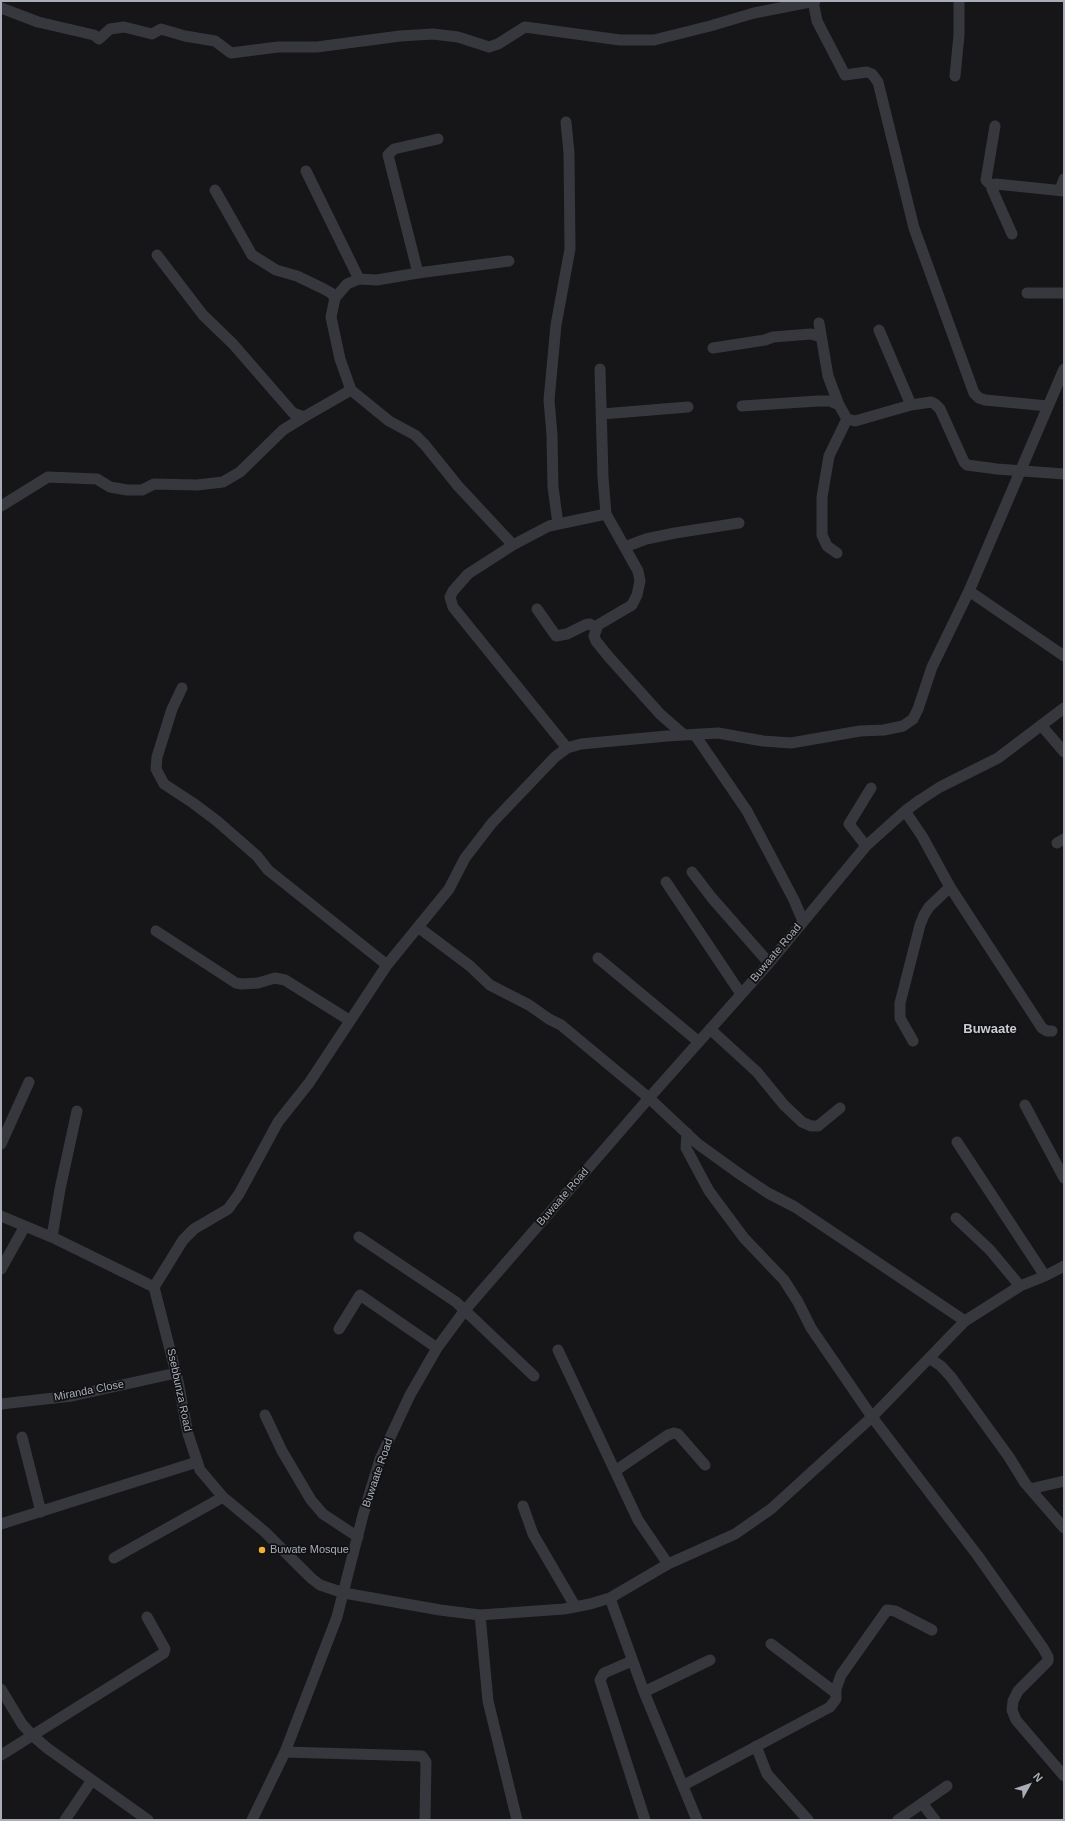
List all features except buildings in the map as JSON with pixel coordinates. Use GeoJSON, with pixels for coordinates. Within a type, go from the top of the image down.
{"type":"FeatureCollection","features":[{"type":"Feature","properties":{"kind":"street"},"geometry":{"type":"LineString","coordinates":[[1,8],[38,22],[94,35],[100,39],[110,29],[124,27],[152,34],[161,29],[185,36],[215,41],[231,52],[278,47],[317,47],[400,36],[433,34],[458,37],[489,47],[506,39],[525,27],[620,40],[654,40],[710,26],[786,4],[814,1],[818,21],[845,75],[867,72],[872,74],[878,82],[914,228],[972,389],[981,399],[1048,406]]}},
{"type":"Feature","properties":{"kind":"street"},"geometry":{"type":"LineString","coordinates":[[955,76],[959,35],[959,1]]}},
{"type":"Feature","properties":{"kind":"street"},"geometry":{"type":"LineString","coordinates":[[558,524],[553,488],[552,435],[549,400],[556,325],[570,249],[569,153],[566,122]]}},
{"type":"Feature","properties":{"kind":"street"},"geometry":{"type":"LineString","coordinates":[[995,126],[986,180],[992,186],[1012,234]]}},
{"type":"Feature","properties":{"kind":"street"},"geometry":{"type":"LineString","coordinates":[[418,273],[388,155],[394,149],[438,139]]}},
{"type":"Feature","properties":{"kind":"street"},"geometry":{"type":"LineString","coordinates":[[306,172],[359,279]]}},
{"type":"Feature","properties":{"kind":"street"},"geometry":{"type":"LineString","coordinates":[[992,186],[996,184],[1062,191],[1064,179]]}},
{"type":"Feature","properties":{"kind":"street"},"geometry":{"type":"LineString","coordinates":[[214,190],[252,255],[276,270],[297,276],[324,289],[331,293],[335,298]]}},
{"type":"Feature","properties":{"kind":"street"},"geometry":{"type":"LineString","coordinates":[[157,255],[203,315],[233,344],[293,413],[304,417]]}},
{"type":"Feature","properties":{"kind":"street"},"geometry":{"type":"LineString","coordinates":[[509,261],[377,280],[359,279],[347,284],[335,298],[331,317],[340,359],[346,380],[351,390],[389,420],[415,435],[458,486],[513,545]]}},
{"type":"Feature","properties":{"kind":"street"},"geometry":{"type":"LineString","coordinates":[[1027,293],[1064,293]]}},
{"type":"Feature","properties":{"kind":"street"},"geometry":{"type":"LineString","coordinates":[[819,323],[828,376],[839,405],[847,419],[855,421],[926,402],[935,404],[938,406],[964,462],[967,465],[971,467],[1020,472],[1064,474]]}},
{"type":"Feature","properties":{"kind":"street"},"geometry":{"type":"LineString","coordinates":[[879,330],[911,405]]}},
{"type":"Feature","properties":{"kind":"street"},"geometry":{"type":"LineString","coordinates":[[713,348],[765,340],[773,337],[812,334],[821,337]]}},
{"type":"Feature","properties":{"kind":"street"},"geometry":{"type":"LineString","coordinates":[[600,369],[603,477],[606,514],[638,571],[640,581],[637,595],[632,605],[624,611],[602,622],[596,628],[594,636],[596,641],[660,714],[684,735]]}},
{"type":"Feature","properties":{"kind":"street"},"geometry":{"type":"LineString","coordinates":[[1,1216],[52,1238],[154,1286],[183,1240],[194,1229],[228,1208],[239,1194],[278,1122],[309,1083],[349,1020],[387,965],[449,889],[465,858],[492,823],[536,775],[567,748],[606,741],[718,733],[763,741],[791,743],[860,731],[884,730],[903,726],[913,718],[918,709],[932,667],[969,591],[1048,406],[1060,390],[1064,369]]}},
{"type":"Feature","properties":{"kind":"street"},"geometry":{"type":"LineString","coordinates":[[1,506],[48,477],[97,479],[110,487],[127,490],[142,490],[154,484],[198,485],[223,482],[240,472],[283,430],[351,390]]}},
{"type":"Feature","properties":{"kind":"street"},"geometry":{"type":"LineString","coordinates":[[742,406],[818,401],[830,401],[839,405]]}},
{"type":"Feature","properties":{"kind":"street"},"geometry":{"type":"LineString","coordinates":[[602,414],[688,407]]}},
{"type":"Feature","properties":{"kind":"street"},"geometry":{"type":"LineString","coordinates":[[837,553],[828,546],[822,535],[822,497],[829,456],[847,419]]}},
{"type":"Feature","properties":{"kind":"street"},"geometry":{"type":"LineString","coordinates":[[567,748],[453,607],[451,602],[453,591],[468,574],[513,545],[549,526],[606,514]]}},
{"type":"Feature","properties":{"kind":"street"},"geometry":{"type":"LineString","coordinates":[[625,547],[646,539],[675,532],[739,523]]}},
{"type":"Feature","properties":{"kind":"street"},"geometry":{"type":"LineString","coordinates":[[969,591],[1064,656]]}},
{"type":"Feature","properties":{"kind":"street"},"geometry":{"type":"LineString","coordinates":[[537,609],[556,636],[567,634],[590,624],[596,628]]}},
{"type":"Feature","properties":{"kind":"street"},"geometry":{"type":"LineString","coordinates":[[182,688],[172,709],[157,757],[156,769],[164,784],[217,821],[257,856],[268,870],[387,965]]}},
{"type":"Feature","properties":{"kind":"street","name":"Buwaate Road"},"geometry":{"type":"LineString","coordinates":[[252,1820],[285,1752],[334,1624],[344,1593],[380,1459],[410,1395],[437,1348],[465,1310],[649,1098],[769,963],[866,846],[905,810],[940,787],[998,758],[1064,708]]}},
{"type":"Feature","properties":{"kind":"street"},"geometry":{"type":"LineString","coordinates":[[1041,725],[1064,752]]}},
{"type":"Feature","properties":{"kind":"street"},"geometry":{"type":"LineString","coordinates":[[695,735],[747,811],[794,900],[803,921]]}},
{"type":"Feature","properties":{"kind":"street"},"geometry":{"type":"LineString","coordinates":[[866,846],[849,824],[871,788]]}},
{"type":"Feature","properties":{"kind":"street"},"geometry":{"type":"LineString","coordinates":[[905,810],[922,836],[950,888],[1042,1028],[1047,1031],[1052,1031]]}},
{"type":"Feature","properties":{"kind":"street"},"geometry":{"type":"LineString","coordinates":[[692,872],[736,926],[769,963]]}},
{"type":"Feature","properties":{"kind":"street"},"geometry":{"type":"LineString","coordinates":[[666,882],[741,994]]}},
{"type":"Feature","properties":{"kind":"street"},"geometry":{"type":"LineString","coordinates":[[913,1041],[900,1018],[900,1003],[920,925],[924,915],[929,907],[950,888]]}},
{"type":"Feature","properties":{"kind":"street"},"geometry":{"type":"LineString","coordinates":[[418,927],[470,966],[490,985],[529,1005],[548,1019],[561,1025],[649,1098],[698,1144],[741,1175],[768,1193],[795,1207],[965,1321]]}},
{"type":"Feature","properties":{"kind":"street"},"geometry":{"type":"LineString","coordinates":[[156,930],[236,983],[258,983],[275,978],[285,980],[349,1020]]}},
{"type":"Feature","properties":{"kind":"street"},"geometry":{"type":"LineString","coordinates":[[598,958],[700,1042]]}},
{"type":"Feature","properties":{"kind":"street"},"geometry":{"type":"LineString","coordinates":[[710,1029],[757,1072],[784,1105],[802,1122],[811,1126],[818,1126],[840,1108]]}},
{"type":"Feature","properties":{"kind":"street"},"geometry":{"type":"LineString","coordinates":[[1,1144],[29,1082]]}},
{"type":"Feature","properties":{"kind":"street"},"geometry":{"type":"LineString","coordinates":[[1025,1105],[1064,1178]]}},
{"type":"Feature","properties":{"kind":"street"},"geometry":{"type":"LineString","coordinates":[[52,1238],[60,1189],[77,1112]]}},
{"type":"Feature","properties":{"kind":"street"},"geometry":{"type":"LineString","coordinates":[[687,1134],[686,1148],[710,1192],[744,1238],[784,1280],[798,1302],[811,1328],[872,1417],[978,1556],[1048,1657],[1048,1662],[1018,1691],[1013,1701],[1012,1710],[1016,1720],[1064,1776]]}},
{"type":"Feature","properties":{"kind":"street"},"geometry":{"type":"LineString","coordinates":[[958,1142],[1045,1276]]}},
{"type":"Feature","properties":{"kind":"street"},"geometry":{"type":"LineString","coordinates":[[956,1218],[990,1250],[1020,1286]]}},
{"type":"Feature","properties":{"kind":"street"},"geometry":{"type":"LineString","coordinates":[[1,1269],[25,1226]]}},
{"type":"Feature","properties":{"kind":"street"},"geometry":{"type":"LineString","coordinates":[[359,1237],[456,1302],[534,1376]]}},
{"type":"Feature","properties":{"kind":"street","name":"Ssebbunza Road"},"geometry":{"type":"LineString","coordinates":[[154,1286],[176,1373],[188,1434],[197,1462],[200,1470],[224,1497],[283,1549],[311,1578],[320,1585],[344,1593],[440,1610],[480,1615],[535,1612],[575,1606],[610,1598],[668,1564],[735,1534],[760,1518],[872,1417],[965,1321],[1020,1286],[1045,1276],[1064,1266]]}},
{"type":"Feature","properties":{"kind":"street"},"geometry":{"type":"LineString","coordinates":[[339,1330],[360,1296],[437,1348]]}},
{"type":"Feature","properties":{"kind":"street"},"geometry":{"type":"LineString","coordinates":[[558,1350],[638,1520],[668,1564]]}},
{"type":"Feature","properties":{"kind":"street"},"geometry":{"type":"LineString","coordinates":[[929,1358],[941,1366],[951,1377],[1009,1457],[1030,1489],[1064,1528]]}},
{"type":"Feature","properties":{"kind":"street","name":"Miranda Close"},"geometry":{"type":"LineString","coordinates":[[1,1404],[72,1396],[176,1373]]}},
{"type":"Feature","properties":{"kind":"street"},"geometry":{"type":"LineString","coordinates":[[265,1415],[282,1451],[311,1500],[323,1514],[358,1537]]}},
{"type":"Feature","properties":{"kind":"street"},"geometry":{"type":"LineString","coordinates":[[615,1472],[668,1435],[674,1434],[678,1434],[705,1466]]}},
{"type":"Feature","properties":{"kind":"street"},"geometry":{"type":"LineString","coordinates":[[22,1438],[41,1512]]}},
{"type":"Feature","properties":{"kind":"street"},"geometry":{"type":"LineString","coordinates":[[1,1524],[197,1462]]}},
{"type":"Feature","properties":{"kind":"street"},"geometry":{"type":"LineString","coordinates":[[1030,1489],[1064,1481]]}},
{"type":"Feature","properties":{"kind":"street"},"geometry":{"type":"LineString","coordinates":[[114,1558],[224,1497]]}},
{"type":"Feature","properties":{"kind":"street"},"geometry":{"type":"LineString","coordinates":[[523,1506],[533,1534],[575,1606]]}},
{"type":"Feature","properties":{"kind":"street"},"geometry":{"type":"LineString","coordinates":[[610,1598],[644,1692],[684,1785],[697,1820]]}},
{"type":"Feature","properties":{"kind":"street"},"geometry":{"type":"LineString","coordinates":[[684,1785],[830,1707],[836,1699],[841,1675],[887,1610],[895,1610],[932,1630]]}},
{"type":"Feature","properties":{"kind":"street"},"geometry":{"type":"LineString","coordinates":[[480,1615],[488,1701],[517,1820]]}},
{"type":"Feature","properties":{"kind":"street"},"geometry":{"type":"LineString","coordinates":[[1,1755],[134,1674],[164,1653],[165,1649],[147,1617]]}},
{"type":"Feature","properties":{"kind":"street"},"geometry":{"type":"LineString","coordinates":[[771,1644],[836,1694]]}},
{"type":"Feature","properties":{"kind":"street"},"geometry":{"type":"LineString","coordinates":[[644,1692],[710,1660]]}},
{"type":"Feature","properties":{"kind":"street"},"geometry":{"type":"LineString","coordinates":[[632,1661],[604,1673],[600,1680],[645,1820]]}},
{"type":"Feature","properties":{"kind":"street"},"geometry":{"type":"LineString","coordinates":[[1,1689],[22,1724],[32,1735],[148,1820]]}},
{"type":"Feature","properties":{"kind":"street"},"geometry":{"type":"LineString","coordinates":[[756,1746],[767,1774],[808,1820]]}},
{"type":"Feature","properties":{"kind":"street"},"geometry":{"type":"LineString","coordinates":[[285,1752],[422,1756],[426,1762],[425,1820]]}},
{"type":"Feature","properties":{"kind":"street"},"geometry":{"type":"LineString","coordinates":[[65,1820],[92,1780]]}},
{"type":"Feature","properties":{"kind":"street"},"geometry":{"type":"LineString","coordinates":[[898,1820],[947,1786]]}},
{"type":"Feature","properties":{"kind":"street"},"geometry":{"type":"LineString","coordinates":[[922,1803],[935,1820]]}},
{"type":"Feature","properties":{"kind":"place","name":"Buwate Mosque"},"geometry":{"type":"Point","coordinates":[262,1550]}},
{"type":"Feature","properties":{"kind":"district","name":"Buwaate"},"geometry":{"type":"Point","coordinates":[990,1029]}}]}
